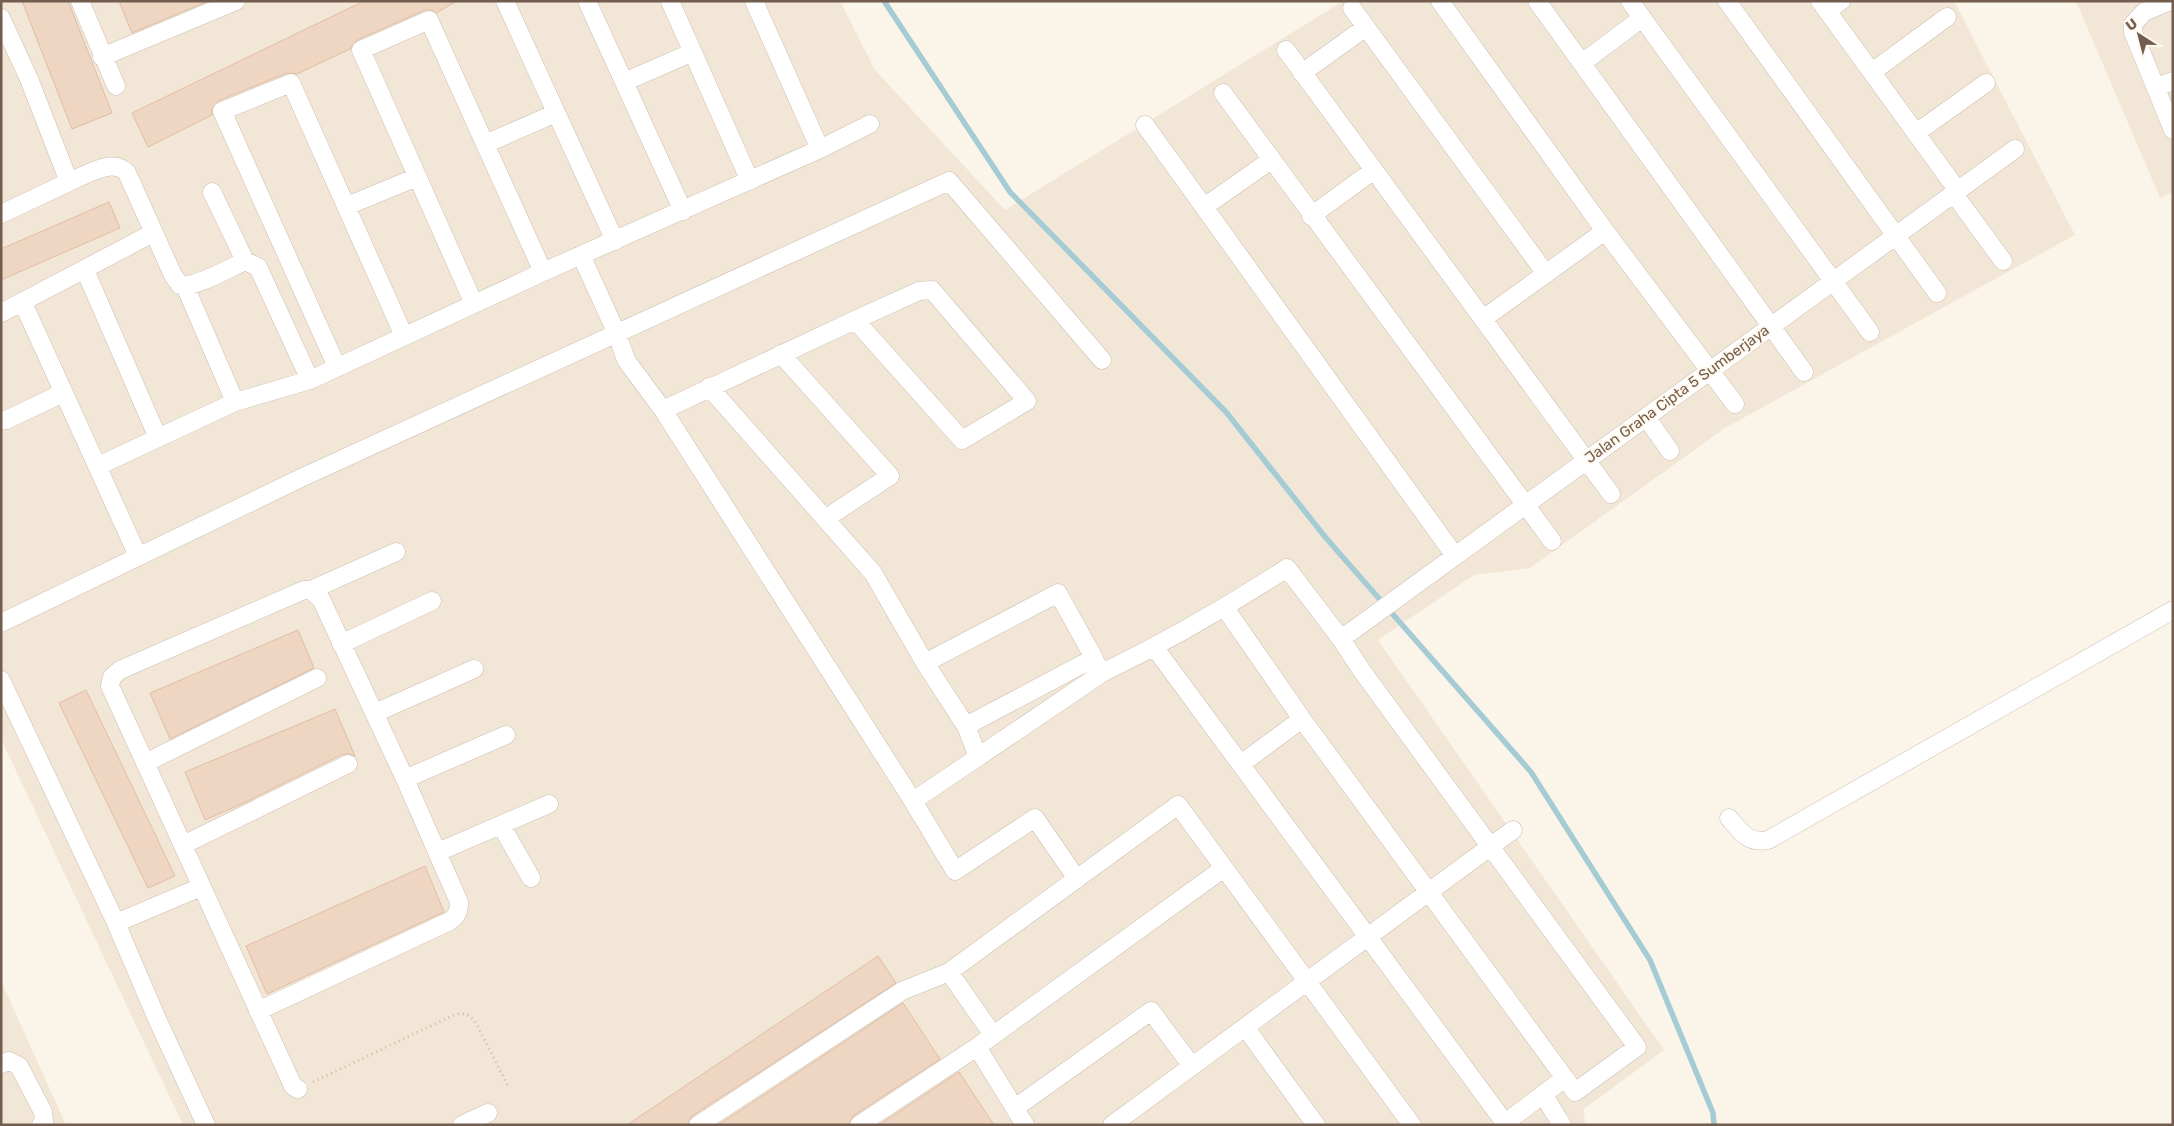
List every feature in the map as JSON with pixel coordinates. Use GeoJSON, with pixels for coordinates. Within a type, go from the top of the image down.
{"type":"FeatureCollection","features":[{"type":"Feature","properties":{"kind":"street"},"geometry":{"type":"LineString","coordinates":[[80,1],[102,57],[116,86]]}},
{"type":"Feature","properties":{"kind":"street"},"geometry":{"type":"LineString","coordinates":[[102,57],[236,1]]}},
{"type":"Feature","properties":{"kind":"street"},"geometry":{"type":"LineString","coordinates":[[505,1],[615,241]]}},
{"type":"Feature","properties":{"kind":"street"},"geometry":{"type":"LineString","coordinates":[[587,1],[683,211]]}},
{"type":"Feature","properties":{"kind":"street"},"geometry":{"type":"LineString","coordinates":[[670,1],[750,181]]}},
{"type":"Feature","properties":{"kind":"street"},"geometry":{"type":"LineString","coordinates":[[754,1],[820,149]]}},
{"type":"Feature","properties":{"kind":"street"},"geometry":{"type":"LineString","coordinates":[[1440,1],[1605,231],[1734,404]]}},
{"type":"Feature","properties":{"kind":"street"},"geometry":{"type":"LineString","coordinates":[[1537,1],[1804,372]]}},
{"type":"Feature","properties":{"kind":"street"},"geometry":{"type":"LineString","coordinates":[[1630,1],[1870,332]]}},
{"type":"Feature","properties":{"kind":"street"},"geometry":{"type":"LineString","coordinates":[[1727,1],[1938,293]]}},
{"type":"Feature","properties":{"kind":"street"},"geometry":{"type":"LineString","coordinates":[[2170,1],[2144,12],[2133,24],[2133,32],[2173,130]]}},
{"type":"Feature","properties":{"kind":"street"},"geometry":{"type":"LineString","coordinates":[[1829,4],[1872,72],[2003,261]]}},
{"type":"Feature","properties":{"kind":"street"},"geometry":{"type":"LineString","coordinates":[[1352,8],[1546,274]]}},
{"type":"Feature","properties":{"kind":"street"},"geometry":{"type":"LineString","coordinates":[[1872,72],[1947,17]]}},
{"type":"Feature","properties":{"kind":"street"},"geometry":{"type":"LineString","coordinates":[[1,18],[29,79],[69,182]]}},
{"type":"Feature","properties":{"kind":"street"},"geometry":{"type":"LineString","coordinates":[[1582,63],[1642,18]]}},
{"type":"Feature","properties":{"kind":"street"},"geometry":{"type":"LineString","coordinates":[[474,304],[361,50],[430,20],[543,272]]}},
{"type":"Feature","properties":{"kind":"street"},"geometry":{"type":"LineString","coordinates":[[1302,72],[1366,27]]}},
{"type":"Feature","properties":{"kind":"street"},"geometry":{"type":"LineString","coordinates":[[1286,50],[1610,494]]}},
{"type":"Feature","properties":{"kind":"street"},"geometry":{"type":"LineString","coordinates":[[624,82],[693,52]]}},
{"type":"Feature","properties":{"kind":"street"},"geometry":{"type":"LineString","coordinates":[[2156,88],[2173,81]]}},
{"type":"Feature","properties":{"kind":"street"},"geometry":{"type":"LineString","coordinates":[[337,367],[222,111],[291,83],[404,336]]}},
{"type":"Feature","properties":{"kind":"street"},"geometry":{"type":"LineString","coordinates":[[1916,133],[1986,83]]}},
{"type":"Feature","properties":{"kind":"street"},"geometry":{"type":"LineString","coordinates":[[1222,94],[1552,541]]}},
{"type":"Feature","properties":{"kind":"street"},"geometry":{"type":"LineString","coordinates":[[485,144],[556,112]]}},
{"type":"Feature","properties":{"kind":"street"},"geometry":{"type":"LineString","coordinates":[[98,466],[235,402],[310,380],[543,272],[820,149],[870,124]]}},
{"type":"Feature","properties":{"kind":"street"},"geometry":{"type":"LineString","coordinates":[[1145,125],[1455,556]]}},
{"type":"Feature","properties":{"kind":"street","name":"Jalan Graha Cipta 5 Sumberjaya"},"geometry":{"type":"LineString","coordinates":[[1341,639],[1527,506],[1586,460],[2015,149]]}},
{"type":"Feature","properties":{"kind":"street"},"geometry":{"type":"LineString","coordinates":[[1204,207],[1271,160]]}},
{"type":"Feature","properties":{"kind":"street"},"geometry":{"type":"LineString","coordinates":[[1,214],[69,182],[114,165],[122,167],[131,180],[154,233],[180,285],[185,286],[245,261]]}},
{"type":"Feature","properties":{"kind":"street"},"geometry":{"type":"LineString","coordinates":[[1312,216],[1374,170]]}},
{"type":"Feature","properties":{"kind":"street"},"geometry":{"type":"LineString","coordinates":[[347,206],[417,177]]}},
{"type":"Feature","properties":{"kind":"street"},"geometry":{"type":"LineString","coordinates":[[1,623],[301,478],[949,181],[1102,360]]}},
{"type":"Feature","properties":{"kind":"street"},"geometry":{"type":"LineString","coordinates":[[212,192],[245,261],[258,268],[310,380]]}},
{"type":"Feature","properties":{"kind":"street"},"geometry":{"type":"LineString","coordinates":[[1483,319],[1605,231]]}},
{"type":"Feature","properties":{"kind":"street"},"geometry":{"type":"LineString","coordinates":[[1,313],[154,233]]}},
{"type":"Feature","properties":{"kind":"street"},"geometry":{"type":"LineString","coordinates":[[581,255],[617,334],[626,360],[663,410],[913,801],[955,871],[1035,818],[1077,878]]}},
{"type":"Feature","properties":{"kind":"street"},"geometry":{"type":"LineString","coordinates":[[85,270],[158,438]]}},
{"type":"Feature","properties":{"kind":"street"},"geometry":{"type":"LineString","coordinates":[[185,286],[235,402]]}},
{"type":"Feature","properties":{"kind":"street"},"geometry":{"type":"LineString","coordinates":[[663,410],[709,387],[854,320],[919,291],[932,290],[1027,401],[962,440],[854,320]]}},
{"type":"Feature","properties":{"kind":"street"},"geometry":{"type":"LineString","coordinates":[[23,303],[138,556]]}},
{"type":"Feature","properties":{"kind":"street"},"geometry":{"type":"LineString","coordinates":[[781,354],[890,476],[825,518]]}},
{"type":"Feature","properties":{"kind":"street"},"geometry":{"type":"LineString","coordinates":[[709,387],[873,573],[925,663],[966,726],[978,757]]}},
{"type":"Feature","properties":{"kind":"street"},"geometry":{"type":"LineString","coordinates":[[1,421],[64,393]]}},
{"type":"Feature","properties":{"kind":"street"},"geometry":{"type":"LineString","coordinates":[[1646,417],[1670,451]]}},
{"type":"Feature","properties":{"kind":"street"},"geometry":{"type":"LineString","coordinates":[[298,1089],[293,1086],[258,1011],[110,686],[112,677],[120,670],[304,590],[311,590],[396,552]]}},
{"type":"Feature","properties":{"kind":"street"},"geometry":{"type":"LineString","coordinates":[[966,726],[1098,665],[1155,648],[1225,608],[1287,568],[1341,639],[1637,1047],[1576,1092],[1302,719],[1225,608]]}},
{"type":"Feature","properties":{"kind":"street"},"geometry":{"type":"LineString","coordinates":[[258,1011],[456,917],[459,902],[375,713],[320,599],[311,590]]}},
{"type":"Feature","properties":{"kind":"street"},"geometry":{"type":"LineString","coordinates":[[925,663],[1058,593],[1098,665]]}},
{"type":"Feature","properties":{"kind":"street"},"geometry":{"type":"LineString","coordinates":[[341,644],[432,601]]}},
{"type":"Feature","properties":{"kind":"street"},"geometry":{"type":"LineString","coordinates":[[1729,818],[1742,834],[1752,840],[1758,842],[1768,840],[2173,610]]}},
{"type":"Feature","properties":{"kind":"street"},"geometry":{"type":"LineString","coordinates":[[1155,648],[1505,1123],[1565,1078]]}},
{"type":"Feature","properties":{"kind":"street"},"geometry":{"type":"LineString","coordinates":[[913,801],[978,757],[1098,665]]}},
{"type":"Feature","properties":{"kind":"street"},"geometry":{"type":"LineString","coordinates":[[375,713],[474,669]]}},
{"type":"Feature","properties":{"kind":"street"},"geometry":{"type":"LineString","coordinates":[[145,763],[317,678]]}},
{"type":"Feature","properties":{"kind":"street"},"geometry":{"type":"LineString","coordinates":[[1,680],[116,923],[158,1021],[206,1125]]}},
{"type":"Feature","properties":{"kind":"street"},"geometry":{"type":"LineString","coordinates":[[1241,764],[1302,719]]}},
{"type":"Feature","properties":{"kind":"street"},"geometry":{"type":"LineString","coordinates":[[405,779],[506,735]]}},
{"type":"Feature","properties":{"kind":"street"},"geometry":{"type":"LineString","coordinates":[[183,845],[348,764]]}},
{"type":"Feature","properties":{"kind":"street"},"geometry":{"type":"LineString","coordinates":[[438,852],[549,804]]}},
{"type":"Feature","properties":{"kind":"street"},"geometry":{"type":"LineString","coordinates":[[698,1125],[902,991],[949,972],[1178,805],[1412,1125]]}},
{"type":"Feature","properties":{"kind":"street"},"geometry":{"type":"LineString","coordinates":[[501,825],[531,878]]}},
{"type":"Feature","properties":{"kind":"street"},"geometry":{"type":"LineString","coordinates":[[1112,1125],[1513,830]]}},
{"type":"Feature","properties":{"kind":"street"},"geometry":{"type":"LineString","coordinates":[[859,1125],[977,1046],[1224,868]]}},
{"type":"Feature","properties":{"kind":"street"},"geometry":{"type":"LineString","coordinates":[[116,923],[201,886]]}},
{"type":"Feature","properties":{"kind":"street"},"geometry":{"type":"LineString","coordinates":[[949,972],[993,1034]]}},
{"type":"Feature","properties":{"kind":"street"},"geometry":{"type":"LineString","coordinates":[[1015,1108],[1151,1011],[1192,1066]]}},
{"type":"Feature","properties":{"kind":"street"},"geometry":{"type":"LineString","coordinates":[[1245,1027],[1316,1125]]}},
{"type":"Feature","properties":{"kind":"street"},"geometry":{"type":"LineString","coordinates":[[977,1046],[1025,1125]]}},
{"type":"Feature","properties":{"kind":"street"},"geometry":{"type":"LineString","coordinates":[[1,1064],[9,1061],[19,1066],[43,1112],[44,1121],[41,1125]]}},
{"type":"Feature","properties":{"kind":"street"},"geometry":{"type":"LineString","coordinates":[[1543,1094],[1562,1125]]}},
{"type":"Feature","properties":{"kind":"street"},"geometry":{"type":"LineString","coordinates":[[462,1125],[488,1113]]}},
{"type":"Feature","properties":{"kind":"path"},"geometry":{"type":"LineString","coordinates":[[298,1089],[439,1022],[458,1014],[466,1013],[472,1017],[477,1025],[508,1086]]}},
{"type":"Feature","properties":{"kind":"shaded area"},"geometry":{"type":"Polygon","coordinates":[[[1,1],[840,1],[875,70],[1005,210],[1343,1],[1954,1],[2075,235],[1725,428],[1530,568],[1474,575],[1378,640],[1664,1050],[1584,1109],[1585,1125],[183,1125],[1,739],[1,1]]]}},
{"type":"Feature","properties":{"kind":"shaded area"},"geometry":{"type":"Polygon","coordinates":[[[2076,1],[2173,1],[2173,192],[2160,198],[2076,1]]]}},
{"type":"Feature","properties":{"kind":"shaded area"},"geometry":{"type":"Polygon","coordinates":[[[1,981],[66,1125],[1,1125],[1,981]]]}},
{"type":"Feature","properties":{"kind":"building"},"geometry":{"type":"Polygon","coordinates":[[[22,1],[68,1],[112,113],[72,129],[22,1]]]}},
{"type":"Feature","properties":{"kind":"building"},"geometry":{"type":"Polygon","coordinates":[[[119,1],[208,1],[132,33],[119,1]]]}},
{"type":"Feature","properties":{"kind":"building"},"geometry":{"type":"Polygon","coordinates":[[[364,1],[457,1],[436,13],[431,10],[425,10],[357,40],[350,49],[297,74],[287,73],[218,101],[212,109],[212,115],[148,147],[132,113],[364,1]]]}},
{"type":"Feature","properties":{"kind":"building"},"geometry":{"type":"Polygon","coordinates":[[[109,202],[120,228],[1,280],[1,249],[109,202]]]}},
{"type":"Feature","properties":{"kind":"building"},"geometry":{"type":"Polygon","coordinates":[[[298,630],[314,668],[170,739],[150,693],[298,630]]]}},
{"type":"Feature","properties":{"kind":"building"},"geometry":{"type":"Polygon","coordinates":[[[86,690],[175,876],[148,888],[59,703],[86,690]]]}},
{"type":"Feature","properties":{"kind":"building"},"geometry":{"type":"Polygon","coordinates":[[[335,709],[355,756],[343,754],[205,820],[185,772],[335,709]]]}},
{"type":"Feature","properties":{"kind":"building"},"geometry":{"type":"Polygon","coordinates":[[[425,866],[444,912],[267,994],[246,946],[425,866]]]}},
{"type":"Feature","properties":{"kind":"building"},"geometry":{"type":"Polygon","coordinates":[[[878,956],[896,983],[692,1116],[688,1125],[627,1125],[878,956]]]}},
{"type":"Feature","properties":{"kind":"building"},"geometry":{"type":"Polygon","coordinates":[[[903,1003],[940,1059],[853,1116],[849,1125],[718,1125],[903,1003]]]}},
{"type":"Feature","properties":{"kind":"building"},"geometry":{"type":"Polygon","coordinates":[[[959,1072],[994,1125],[879,1125],[959,1072]]]}},
{"type":"Feature","properties":{"kind":"waterway"},"geometry":{"type":"LineString","coordinates":[[884,1],[1010,192],[1226,412],[1326,538],[1531,772],[1650,960],[1713,1113],[1714,1125]]}}]}
